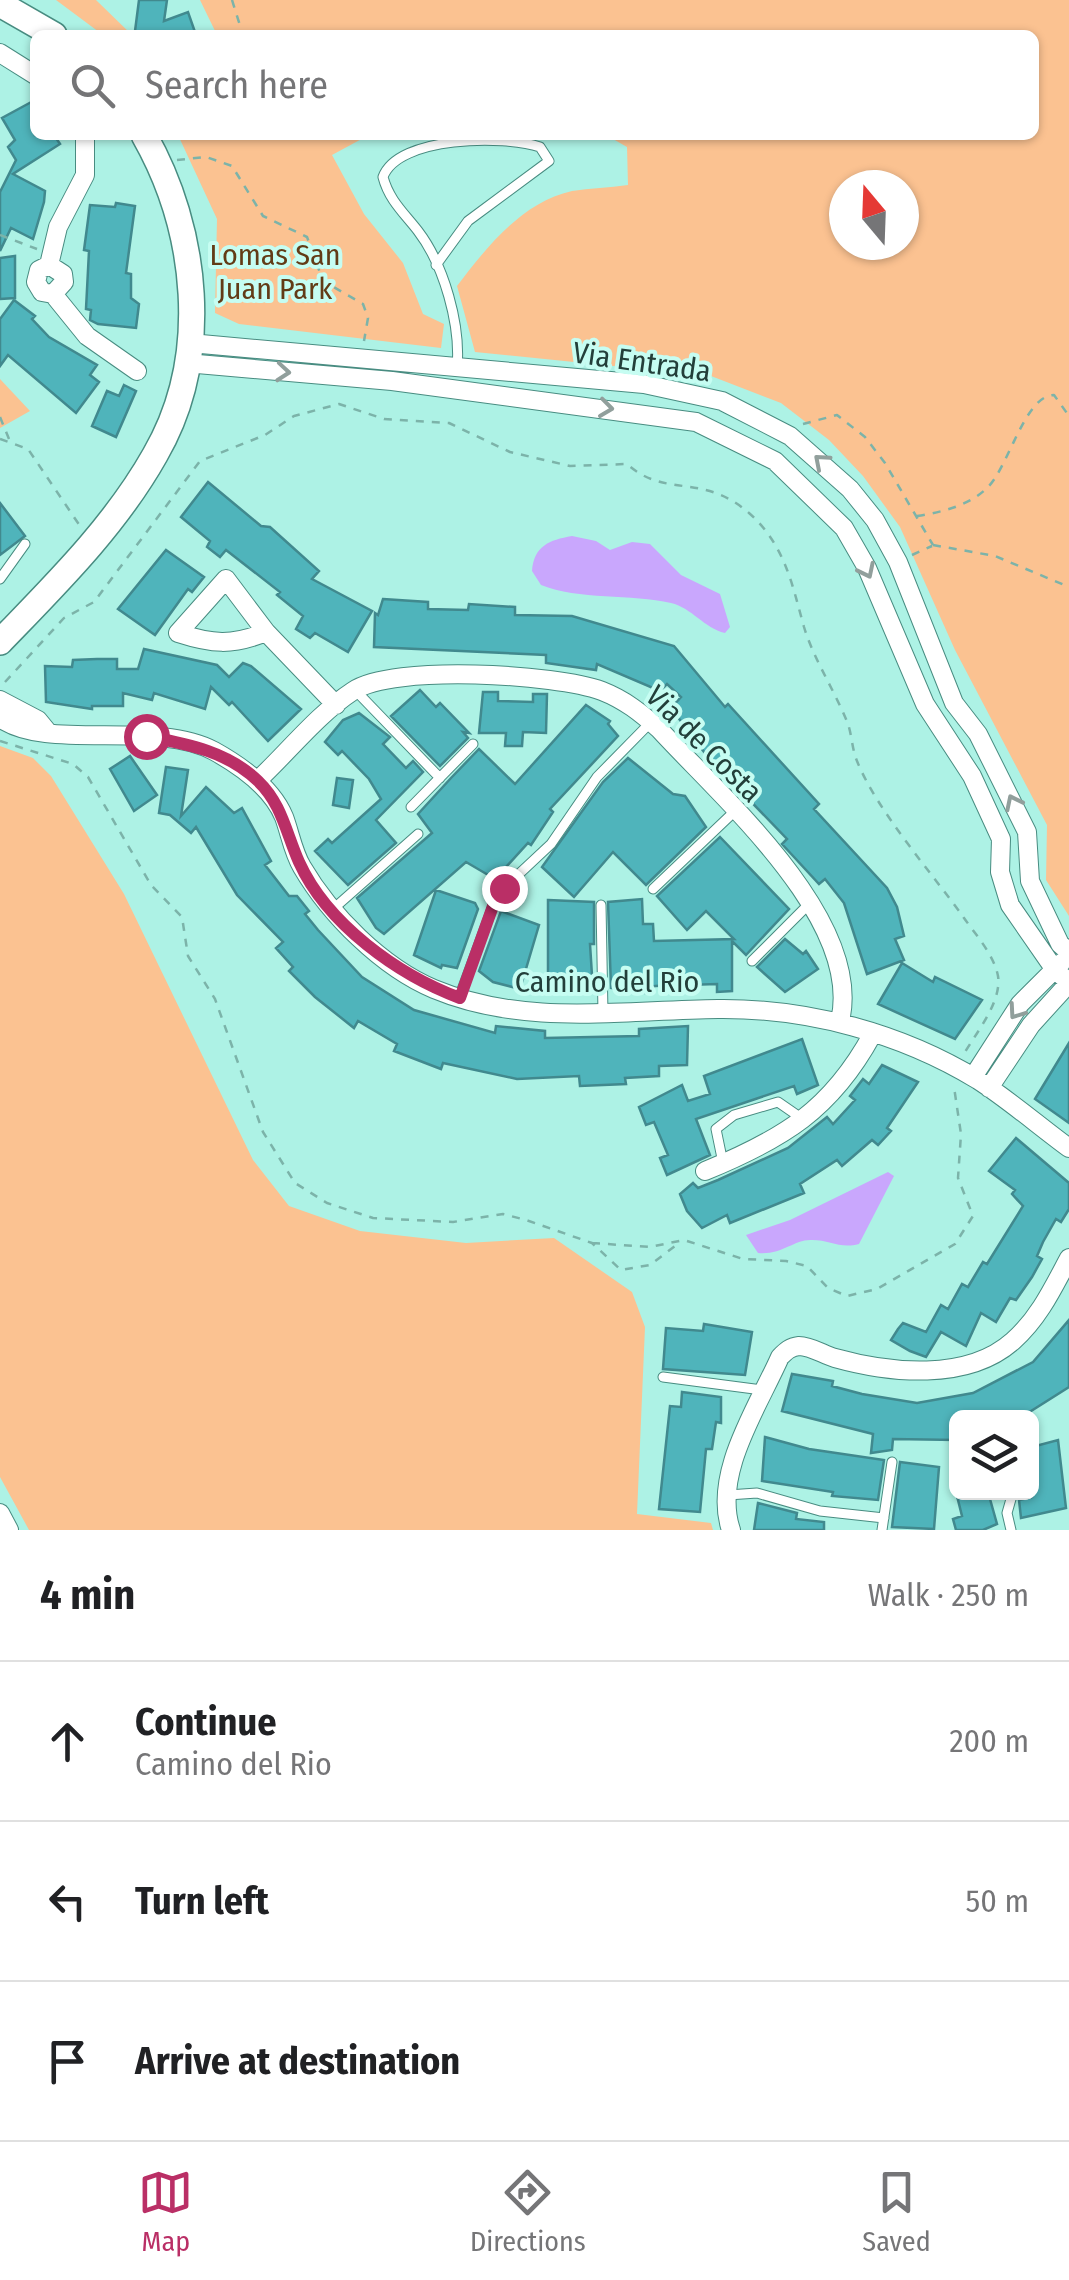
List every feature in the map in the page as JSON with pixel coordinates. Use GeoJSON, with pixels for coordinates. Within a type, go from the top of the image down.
{"type":"FeatureCollection","features":[{"type":"Feature","properties":{"kind":"main road"},"geometry":{"type":"LineString","coordinates":[[0,4],[45,30]]}},
{"type":"Feature","properties":{"kind":"main road"},"geometry":{"type":"LineString","coordinates":[[0,642],[92,544],[158,452],[178,399],[188,353],[190,262],[162,166],[147,140]]}},
{"type":"Feature","properties":{"kind":"street"},"geometry":{"type":"LineString","coordinates":[[0,52],[30,73]]}},
{"type":"Feature","properties":{"kind":"street"},"geometry":{"type":"LineString","coordinates":[[85,140],[85,175],[58,227],[51,260],[64,282],[53,294],[87,336],[137,371]]}},
{"type":"Feature","properties":{"kind":"street","name":"Via Entrada"},"geometry":{"type":"LineString","coordinates":[[188,353],[361,360],[688,391],[758,416],[790,436],[850,489],[898,562],[954,702],[973,726],[1027,832],[1035,895],[1069,954]]}},
{"type":"Feature","properties":{"kind":"street","name":"Via Entrada"},"geometry":{"type":"LineString","coordinates":[[188,353],[696,422],[775,461],[844,528],[866,568],[925,704],[972,776],[1000,839],[1000,872],[1010,905],[1064,978]]}},
{"type":"Feature","properties":{"kind":"street"},"geometry":{"type":"LineString","coordinates":[[454,390],[457,370]]}},
{"type":"Feature","properties":{"kind":"street"},"geometry":{"type":"LineString","coordinates":[[266,632],[240,642],[213,645],[178,633],[226,579],[266,632],[336,706]]}},
{"type":"Feature","properties":{"kind":"street","name":"Via de Costa"},"geometry":{"type":"LineString","coordinates":[[258,780],[354,690],[419,673],[569,682],[632,705],[735,812],[812,902],[843,978],[840,1021]]}},
{"type":"Feature","properties":{"kind":"street","name":"Camino del Rio"},"geometry":{"type":"LineString","coordinates":[[0,700],[8,724],[38,720],[48,731],[146,736],[210,749],[258,780],[282,812],[300,864],[332,910],[386,959],[429,987],[512,1012],[722,1009],[840,1021],[964,1073],[1067,1142]]}},
{"type":"Feature","properties":{"kind":"street"},"geometry":{"type":"LineString","coordinates":[[948,741],[973,726]]}},
{"type":"Feature","properties":{"kind":"street"},"geometry":{"type":"LineString","coordinates":[[1000,872],[1029,868]]}},
{"type":"Feature","properties":{"kind":"street"},"geometry":{"type":"LineString","coordinates":[[989,1088],[1064,978],[1069,954]]}},
{"type":"Feature","properties":{"kind":"street"},"geometry":{"type":"LineString","coordinates":[[964,1073],[1020,1004],[1064,978]]}},
{"type":"Feature","properties":{"kind":"street"},"geometry":{"type":"LineString","coordinates":[[705,1170],[804,1120],[849,1077],[872,1035]]}},
{"type":"Feature","properties":{"kind":"street"},"geometry":{"type":"LineString","coordinates":[[731,1530],[725,1495],[765,1391],[780,1357],[788,1349],[803,1346],[886,1370],[928,1371],[982,1358],[1012,1342],[1043,1307],[1069,1258]]}},
{"type":"Feature","properties":{"kind":"street"},"geometry":{"type":"LineString","coordinates":[[0,1513],[9,1530]]}},
{"type":"Feature","properties":{"kind":"lane"},"geometry":{"type":"LineString","coordinates":[[436,266],[468,221],[549,161],[540,146],[466,141],[438,145],[392,162],[383,178],[436,266],[456,328],[457,370]]}},
{"type":"Feature","properties":{"kind":"lane"},"geometry":{"type":"LineString","coordinates":[[0,579],[25,544]]}},
{"type":"Feature","properties":{"kind":"lane"},"geometry":{"type":"LineString","coordinates":[[354,690],[440,778]]}},
{"type":"Feature","properties":{"kind":"lane"},"geometry":{"type":"LineString","coordinates":[[460,998],[493,906],[504,888],[552,844],[597,777],[651,722]]}},
{"type":"Feature","properties":{"kind":"lane"},"geometry":{"type":"LineString","coordinates":[[410,807],[473,744]]}},
{"type":"Feature","properties":{"kind":"lane"},"geometry":{"type":"LineString","coordinates":[[653,889],[735,812]]}},
{"type":"Feature","properties":{"kind":"lane"},"geometry":{"type":"LineString","coordinates":[[332,910],[418,834]]}},
{"type":"Feature","properties":{"kind":"lane"},"geometry":{"type":"LineString","coordinates":[[752,961],[812,902]]}},
{"type":"Feature","properties":{"kind":"lane"},"geometry":{"type":"LineString","coordinates":[[601,905],[603,1013]]}},
{"type":"Feature","properties":{"kind":"lane"},"geometry":{"type":"LineString","coordinates":[[723,1163],[716,1130],[734,1114],[778,1102],[804,1120]]}},
{"type":"Feature","properties":{"kind":"lane"},"geometry":{"type":"LineString","coordinates":[[663,1377],[765,1391]]}},
{"type":"Feature","properties":{"kind":"lane"},"geometry":{"type":"LineString","coordinates":[[882,1530],[892,1462]]}},
{"type":"Feature","properties":{"kind":"lane"},"geometry":{"type":"LineString","coordinates":[[725,1495],[757,1493],[820,1511],[884,1518]]}},
{"type":"Feature","properties":{"kind":"lane"},"geometry":{"type":"LineString","coordinates":[[1010,1500],[1007,1513],[1010,1530]]}},
{"type":"Feature","properties":{"kind":"path"},"geometry":{"type":"LineString","coordinates":[[232,0],[241,30]]}},
{"type":"Feature","properties":{"kind":"path"},"geometry":{"type":"LineString","coordinates":[[162,166],[184,158],[206,157],[232,166],[263,216],[307,237],[323,281],[363,304],[368,318],[361,360]]}},
{"type":"Feature","properties":{"kind":"path"},"geometry":{"type":"LineString","coordinates":[[0,235],[51,260]]}},
{"type":"Feature","properties":{"kind":"path"},"geometry":{"type":"LineString","coordinates":[[916,516],[960,506],[985,490],[1000,473],[1035,403],[1045,395],[1054,395],[1069,416]]}},
{"type":"Feature","properties":{"kind":"path"},"geometry":{"type":"LineString","coordinates":[[0,686],[64,618],[94,602],[200,461],[265,435],[294,416],[339,404],[384,419],[449,423],[472,435],[490,438],[510,452],[570,466],[627,464],[645,481],[692,484],[718,492],[750,514],[777,546],[801,601],[804,626],[849,727],[857,761],[987,951],[998,975],[998,990],[953,1091],[960,1134],[958,1178],[973,1216],[955,1244],[877,1289],[848,1296],[828,1288],[807,1266],[743,1259],[684,1240],[650,1247],[592,1243],[503,1214],[453,1222],[373,1218],[327,1203],[296,1183],[263,1132],[215,998],[188,956],[182,917],[151,885],[88,777],[8,724]]}},
{"type":"Feature","properties":{"kind":"path"},"geometry":{"type":"LineString","coordinates":[[790,436],[805,423],[837,416],[866,437],[933,545]]}},
{"type":"Feature","properties":{"kind":"path"},"geometry":{"type":"LineString","coordinates":[[0,417],[10,440]]}},
{"type":"Feature","properties":{"kind":"path"},"geometry":{"type":"LineString","coordinates":[[0,439],[28,450],[92,544]]}},
{"type":"Feature","properties":{"kind":"path"},"geometry":{"type":"LineString","coordinates":[[898,562],[933,545],[995,556],[1069,588]]}},
{"type":"Feature","properties":{"kind":"path"},"geometry":{"type":"LineString","coordinates":[[592,1243],[621,1270],[650,1265],[684,1240]]}},
{"type":"Feature","properties":{"kind":"green space"},"geometry":{"type":"Polygon","coordinates":[[[56,0],[96,0],[127,30],[96,30],[56,0]]]}},
{"type":"Feature","properties":{"kind":"green space"},"geometry":{"type":"Polygon","coordinates":[[[200,0],[1069,0],[1069,916],[1046,880],[1047,825],[955,650],[900,527],[863,476],[829,440],[781,403],[711,376],[475,352],[457,286],[493,242],[521,216],[554,197],[572,191],[628,185],[627,147],[615,140],[1039,140],[1039,30],[215,30],[200,0]]]}},
{"type":"Feature","properties":{"kind":"green space","name":"Lomas San Juan Park"},"geometry":{"type":"Polygon","coordinates":[[[180,140],[360,140],[332,155],[364,214],[403,263],[423,314],[444,324],[441,348],[239,324],[215,313],[217,219],[180,140]]]}},
{"type":"Feature","properties":{"kind":"green space"},"geometry":{"type":"Polygon","coordinates":[[[0,379],[30,411],[0,428],[0,379]]]}},
{"type":"Feature","properties":{"kind":"green space"},"geometry":{"type":"Polygon","coordinates":[[[0,746],[33,758],[51,776],[124,894],[253,1160],[289,1206],[360,1231],[466,1243],[554,1238],[632,1292],[645,1327],[637,1514],[711,1523],[713,1530],[29,1530],[0,1477],[0,746]]]}},
{"type":"Feature","properties":{"kind":"shaded area"},"geometry":{"type":"Polygon","coordinates":[[[572,536],[596,541],[610,550],[632,542],[650,544],[681,575],[720,594],[730,627],[725,633],[671,603],[571,593],[541,585],[532,571],[539,550],[550,542],[572,536]]]}},
{"type":"Feature","properties":{"kind":"shaded area"},"geometry":{"type":"Polygon","coordinates":[[[888,1172],[894,1176],[859,1244],[806,1240],[774,1252],[758,1253],[746,1235],[790,1220],[888,1172]]]}},
{"type":"Feature","properties":{"kind":"building"},"geometry":{"type":"Polygon","coordinates":[[[139,0],[167,0],[164,21],[188,12],[194,30],[135,30],[139,0]]]}},
{"type":"Feature","properties":{"kind":"building"},"geometry":{"type":"Polygon","coordinates":[[[30,103],[30,140],[57,140],[60,144],[13,174],[45,191],[44,202],[33,239],[11,228],[0,251],[0,192],[16,160],[8,147],[15,140],[2,118],[30,103]]]}},
{"type":"Feature","properties":{"kind":"building"},"geometry":{"type":"Polygon","coordinates":[[[116,203],[135,206],[126,273],[131,274],[131,298],[139,304],[136,328],[98,324],[90,320],[91,310],[86,309],[89,251],[84,250],[90,205],[115,207],[116,203]]]}},
{"type":"Feature","properties":{"kind":"building"},"geometry":{"type":"Polygon","coordinates":[[[15,256],[15,298],[0,299],[0,258],[15,256]]]}},
{"type":"Feature","properties":{"kind":"building"},"geometry":{"type":"Polygon","coordinates":[[[14,300],[35,316],[32,319],[49,337],[97,365],[90,375],[99,382],[76,413],[8,355],[0,366],[0,319],[14,300]]]}},
{"type":"Feature","properties":{"kind":"building"},"geometry":{"type":"Polygon","coordinates":[[[124,385],[136,391],[116,437],[92,426],[107,391],[119,396],[124,385]]]}},
{"type":"Feature","properties":{"kind":"building"},"geometry":{"type":"Polygon","coordinates":[[[208,482],[261,526],[270,527],[319,571],[312,579],[372,611],[348,652],[315,633],[310,638],[296,629],[303,616],[277,595],[280,592],[226,550],[220,557],[207,547],[210,541],[181,517],[208,482]]]}},
{"type":"Feature","properties":{"kind":"building"},"geometry":{"type":"Polygon","coordinates":[[[0,503],[25,536],[0,555],[0,503]]]}},
{"type":"Feature","properties":{"kind":"building"},"geometry":{"type":"Polygon","coordinates":[[[166,550],[204,577],[192,592],[188,589],[155,635],[118,609],[166,550]]]}},
{"type":"Feature","properties":{"kind":"building"},"geometry":{"type":"Polygon","coordinates":[[[383,599],[428,602],[428,609],[468,610],[469,604],[515,607],[515,615],[572,616],[674,646],[725,707],[728,704],[819,804],[814,809],[887,888],[897,907],[904,936],[895,939],[904,960],[867,974],[844,903],[825,879],[819,884],[782,844],[787,839],[707,756],[671,708],[681,697],[667,684],[660,691],[597,664],[596,670],[546,663],[546,655],[374,647],[375,613],[378,615],[383,599]]]}},
{"type":"Feature","properties":{"kind":"building"},"geometry":{"type":"Polygon","coordinates":[[[144,649],[217,665],[229,677],[243,663],[251,666],[301,709],[268,741],[232,702],[229,705],[211,687],[205,709],[154,693],[152,700],[123,693],[123,706],[92,709],[46,702],[45,666],[72,667],[73,660],[117,659],[117,669],[138,669],[144,649]]]}},
{"type":"Feature","properties":{"kind":"building"},"geometry":{"type":"Polygon","coordinates":[[[420,690],[436,707],[440,703],[469,733],[463,732],[468,738],[440,766],[391,716],[420,690]]]}},
{"type":"Feature","properties":{"kind":"building"},"geometry":{"type":"Polygon","coordinates":[[[483,692],[498,692],[498,701],[533,702],[533,694],[547,694],[546,733],[523,732],[522,746],[505,746],[506,733],[479,733],[483,692]]]}},
{"type":"Feature","properties":{"kind":"building"},"geometry":{"type":"Polygon","coordinates":[[[586,705],[610,721],[608,724],[618,736],[550,809],[553,812],[531,845],[528,843],[495,879],[466,862],[384,934],[376,928],[357,898],[432,833],[418,814],[451,778],[479,749],[515,784],[586,705]]]}},
{"type":"Feature","properties":{"kind":"building"},"geometry":{"type":"Polygon","coordinates":[[[359,713],[390,737],[383,744],[406,768],[413,761],[423,772],[376,820],[396,843],[348,885],[315,851],[328,839],[332,843],[381,799],[369,779],[342,751],[338,755],[325,742],[343,720],[359,713]]]}},
{"type":"Feature","properties":{"kind":"building"},"geometry":{"type":"Polygon","coordinates":[[[130,756],[157,795],[134,811],[110,769],[130,756]]]}},
{"type":"Feature","properties":{"kind":"building"},"geometry":{"type":"Polygon","coordinates":[[[628,758],[673,794],[685,796],[706,827],[646,885],[613,852],[574,897],[542,867],[603,782],[628,758]]]}},
{"type":"Feature","properties":{"kind":"building"},"geometry":{"type":"Polygon","coordinates":[[[166,767],[188,770],[181,816],[206,787],[234,813],[242,808],[271,861],[265,865],[289,896],[297,896],[309,911],[305,914],[362,977],[414,1010],[495,1033],[496,1026],[545,1031],[545,1038],[639,1036],[639,1029],[688,1026],[687,1065],[659,1066],[659,1076],[625,1078],[626,1084],[580,1086],[579,1076],[517,1079],[443,1063],[441,1069],[394,1051],[397,1044],[358,1021],[354,1028],[289,971],[293,967],[276,948],[283,942],[237,895],[196,827],[191,833],[170,815],[159,813],[166,767]]]}},
{"type":"Feature","properties":{"kind":"building"},"geometry":{"type":"Polygon","coordinates":[[[337,778],[353,780],[349,808],[333,805],[337,778]]]}},
{"type":"Feature","properties":{"kind":"building"},"geometry":{"type":"Polygon","coordinates":[[[720,837],[789,909],[746,955],[732,941],[732,991],[717,992],[717,984],[655,986],[645,993],[611,988],[608,902],[642,899],[643,924],[653,924],[654,941],[734,939],[706,911],[687,930],[657,896],[720,837]]]}},
{"type":"Feature","properties":{"kind":"building"},"geometry":{"type":"Polygon","coordinates":[[[436,890],[475,903],[478,909],[457,968],[441,968],[414,955],[436,890]]]}},
{"type":"Feature","properties":{"kind":"building"},"geometry":{"type":"Polygon","coordinates":[[[548,900],[594,902],[594,944],[590,944],[593,991],[548,994],[548,900]]]}},
{"type":"Feature","properties":{"kind":"building"},"geometry":{"type":"Polygon","coordinates":[[[501,911],[539,925],[520,989],[493,982],[479,971],[501,911]]]}},
{"type":"Feature","properties":{"kind":"building"},"geometry":{"type":"Polygon","coordinates":[[[785,939],[803,954],[806,951],[818,969],[785,992],[757,967],[785,939]]]}},
{"type":"Feature","properties":{"kind":"building"},"geometry":{"type":"Polygon","coordinates":[[[902,963],[933,982],[935,977],[982,1000],[955,1039],[878,1004],[902,963]]]}},
{"type":"Feature","properties":{"kind":"building"},"geometry":{"type":"Polygon","coordinates":[[[802,1039],[818,1085],[797,1094],[794,1086],[696,1119],[710,1155],[667,1175],[660,1158],[668,1155],[654,1122],[646,1125],[639,1107],[682,1085],[688,1101],[710,1094],[704,1076],[802,1039]]]}},
{"type":"Feature","properties":{"kind":"building"},"geometry":{"type":"Polygon","coordinates":[[[1069,1043],[1069,1123],[1035,1099],[1069,1043]]]}},
{"type":"Feature","properties":{"kind":"building"},"geometry":{"type":"Polygon","coordinates":[[[882,1065],[918,1082],[887,1128],[891,1131],[878,1145],[872,1140],[842,1166],[837,1160],[800,1184],[804,1193],[730,1223],[727,1215],[702,1228],[687,1211],[680,1194],[693,1183],[698,1188],[788,1148],[827,1117],[833,1124],[855,1100],[850,1096],[863,1079],[869,1084],[882,1065]]]}},
{"type":"Feature","properties":{"kind":"building"},"geometry":{"type":"Polygon","coordinates":[[[1016,1138],[1069,1183],[1069,1209],[1061,1222],[1056,1219],[1043,1242],[1037,1256],[1042,1259],[1032,1277],[1016,1300],[1010,1298],[996,1322],[981,1313],[966,1346],[941,1332],[926,1357],[910,1351],[891,1340],[898,1329],[903,1323],[926,1332],[941,1305],[948,1309],[962,1284],[968,1287],[983,1262],[987,1264],[1023,1206],[1012,1194],[1015,1190],[989,1171],[1016,1138]]]}},
{"type":"Feature","properties":{"kind":"building"},"geometry":{"type":"Polygon","coordinates":[[[1069,1320],[1069,1387],[1033,1410],[949,1410],[949,1440],[893,1439],[892,1450],[871,1453],[873,1434],[782,1411],[792,1374],[833,1381],[832,1386],[862,1394],[917,1403],[973,1393],[1033,1362],[1069,1320]]]}},
{"type":"Feature","properties":{"kind":"building"},"geometry":{"type":"Polygon","coordinates":[[[704,1324],[752,1332],[745,1375],[663,1369],[666,1328],[703,1331],[704,1324]]]}},
{"type":"Feature","properties":{"kind":"building"},"geometry":{"type":"Polygon","coordinates":[[[682,1392],[721,1397],[721,1423],[716,1422],[712,1449],[706,1449],[700,1512],[659,1509],[670,1406],[681,1407],[682,1392]]]}},
{"type":"Feature","properties":{"kind":"building"},"geometry":{"type":"Polygon","coordinates":[[[765,1437],[809,1449],[884,1460],[878,1500],[832,1496],[833,1492],[762,1481],[765,1437]]]}},
{"type":"Feature","properties":{"kind":"building"},"geometry":{"type":"Polygon","coordinates":[[[1058,1440],[1066,1508],[1021,1518],[1019,1500],[1039,1500],[1039,1445],[1058,1440]]]}},
{"type":"Feature","properties":{"kind":"building"},"geometry":{"type":"Polygon","coordinates":[[[900,1462],[939,1467],[934,1529],[892,1527],[900,1462]]]}},
{"type":"Feature","properties":{"kind":"building"},"geometry":{"type":"Polygon","coordinates":[[[958,1500],[990,1500],[997,1524],[983,1530],[956,1530],[953,1519],[962,1516],[958,1500]]]}},
{"type":"Feature","properties":{"kind":"building"},"geometry":{"type":"Polygon","coordinates":[[[758,1503],[797,1513],[796,1519],[824,1522],[824,1530],[754,1530],[758,1503]]]}},
{"type":"Feature","properties":{"kind":"route"},"geometry":{"type":"LineString","coordinates":[[146,736],[210,749],[258,780],[282,812],[300,864],[332,910],[386,959],[429,987],[460,998],[493,906],[504,888]]}}]}
